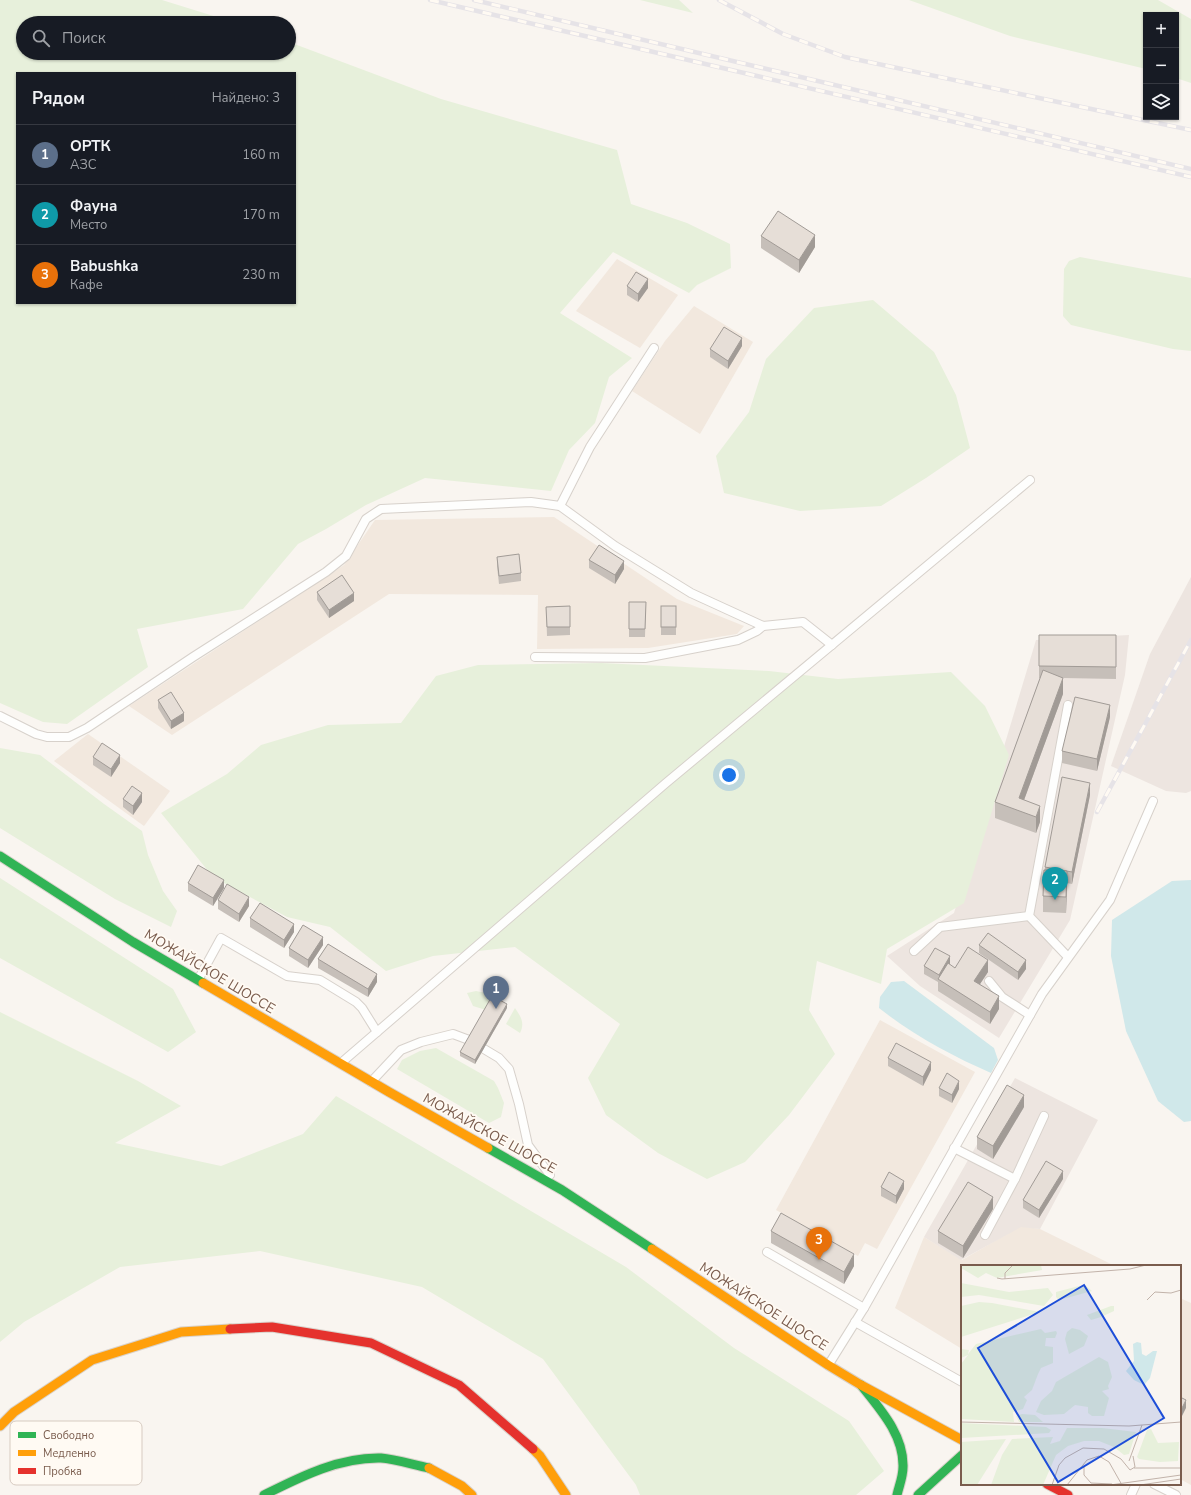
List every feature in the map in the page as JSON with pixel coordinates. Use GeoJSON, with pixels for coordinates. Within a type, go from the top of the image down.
{"type":"FeatureCollection","features":[{"type":"Feature","properties":{"kind":"main road","name":"МОЖАЙСКОЕ ШОССЕ"},"geometry":{"type":"LineString","coordinates":[[0,856],[133,942],[371,1082],[562,1190],[828,1365],[861,1385],[961,1439]]}},
{"type":"Feature","properties":{"kind":"main road"},"geometry":{"type":"LineString","coordinates":[[0,1426],[14,1412],[92,1360],[181,1332],[272,1327],[371,1343],[459,1385],[540,1456],[566,1495]]}},
{"type":"Feature","properties":{"kind":"main road"},"geometry":{"type":"LineString","coordinates":[[861,1385],[886,1416],[900,1442],[903,1468],[897,1495]]}},
{"type":"Feature","properties":{"kind":"main road"},"geometry":{"type":"LineString","coordinates":[[918,1495],[961,1456]]}},
{"type":"Feature","properties":{"kind":"main road"},"geometry":{"type":"LineString","coordinates":[[264,1495],[303,1476],[346,1461],[381,1458],[429,1468],[462,1486],[472,1495]]}},
{"type":"Feature","properties":{"kind":"main road"},"geometry":{"type":"LineString","coordinates":[[288,1495],[303,1476]]}},
{"type":"Feature","properties":{"kind":"main road"},"geometry":{"type":"LineString","coordinates":[[1049,1485],[1068,1495]]}},
{"type":"Feature","properties":{"kind":"lane"},"geometry":{"type":"LineString","coordinates":[[560,506],[590,447],[654,348]]}},
{"type":"Feature","properties":{"kind":"lane"},"geometry":{"type":"LineString","coordinates":[[340,1064],[666,783],[1030,480]]}},
{"type":"Feature","properties":{"kind":"lane"},"geometry":{"type":"LineString","coordinates":[[0,716],[36,734],[47,737],[69,737],[87,728],[193,657],[326,572],[346,556],[366,519],[381,509],[530,502],[560,506],[615,546],[690,593],[763,626],[803,622],[832,645]]}},
{"type":"Feature","properties":{"kind":"lane"},"geometry":{"type":"LineString","coordinates":[[535,656],[645,658],[738,640],[757,631],[763,626]]}},
{"type":"Feature","properties":{"kind":"lane"},"geometry":{"type":"LineString","coordinates":[[1029,916],[1068,705]]}},
{"type":"Feature","properties":{"kind":"lane"},"geometry":{"type":"LineString","coordinates":[[828,1365],[864,1308],[1042,994],[1110,900],[1153,801]]}},
{"type":"Feature","properties":{"kind":"lane"},"geometry":{"type":"LineString","coordinates":[[914,951],[940,927],[1029,916]]}},
{"type":"Feature","properties":{"kind":"lane"},"geometry":{"type":"LineString","coordinates":[[1029,916],[1068,957]]}},
{"type":"Feature","properties":{"kind":"lane"},"geometry":{"type":"LineString","coordinates":[[198,980],[222,938],[287,976],[320,980],[356,1002],[362,1008],[377,1032]]}},
{"type":"Feature","properties":{"kind":"lane"},"geometry":{"type":"LineString","coordinates":[[989,981],[1002,997],[1030,1015]]}},
{"type":"Feature","properties":{"kind":"lane"},"geometry":{"type":"LineString","coordinates":[[371,1082],[401,1050],[421,1042],[453,1034],[469,1040]]}},
{"type":"Feature","properties":{"kind":"lane"},"geometry":{"type":"LineString","coordinates":[[484,1049],[499,1058],[509,1069],[519,1104],[528,1145],[562,1190]]}},
{"type":"Feature","properties":{"kind":"lane"},"geometry":{"type":"LineString","coordinates":[[985,1235],[1015,1179],[1044,1116]]}},
{"type":"Feature","properties":{"kind":"lane"},"geometry":{"type":"LineString","coordinates":[[954,1148],[1015,1179]]}},
{"type":"Feature","properties":{"kind":"lane"},"geometry":{"type":"LineString","coordinates":[[766,1252],[864,1308]]}},
{"type":"Feature","properties":{"kind":"lane"},"geometry":{"type":"LineString","coordinates":[[855,1322],[961,1381]]}},
{"type":"Feature","properties":{"kind":"lane"},"geometry":{"type":"LineString","coordinates":[[1131,1495],[1136,1485]]}},
{"type":"Feature","properties":{"kind":"lane"},"geometry":{"type":"LineString","coordinates":[[1156,1485],[1176,1495]]}},
{"type":"Feature","properties":{"kind":"shaded area"},"geometry":{"type":"Polygon","coordinates":[[[617,259],[678,295],[640,348],[576,311],[617,259]]]}},
{"type":"Feature","properties":{"kind":"shaded area"},"geometry":{"type":"Polygon","coordinates":[[[694,306],[753,342],[700,434],[632,391],[665,341],[694,306]]]}},
{"type":"Feature","properties":{"kind":"shaded area"},"geometry":{"type":"Polygon","coordinates":[[[554,517],[677,599],[744,626],[737,634],[648,648],[537,649],[538,595],[389,594],[172,735],[129,706],[344,565],[375,520],[554,517]]]}},
{"type":"Feature","properties":{"kind":"shaded area"},"geometry":{"type":"Polygon","coordinates":[[[1191,577],[1191,791],[1186,793],[1166,791],[1111,766],[1150,654],[1191,577]]]}},
{"type":"Feature","properties":{"kind":"shaded area"},"geometry":{"type":"Polygon","coordinates":[[[1129,635],[1125,675],[1070,920],[999,1038],[920,986],[887,956],[954,913],[1036,640],[1129,635]]]}},
{"type":"Feature","properties":{"kind":"shaded area"},"geometry":{"type":"Polygon","coordinates":[[[88,734],[170,791],[144,826],[54,761],[88,734]]]}},
{"type":"Feature","properties":{"kind":"shaded area"},"geometry":{"type":"Polygon","coordinates":[[[880,1020],[975,1072],[877,1249],[865,1243],[858,1256],[776,1210],[880,1020]]]}},
{"type":"Feature","properties":{"kind":"shaded area"},"geometry":{"type":"Polygon","coordinates":[[[1015,1078],[1098,1120],[1040,1229],[1021,1227],[961,1260],[924,1237],[1015,1078]]]}},
{"type":"Feature","properties":{"kind":"shaded area"},"geometry":{"type":"Polygon","coordinates":[[[1021,1226],[1040,1229],[1113,1265],[961,1265],[961,1348],[895,1308],[924,1237],[962,1260],[1021,1226]]]}},
{"type":"Feature","properties":{"kind":"shaded area"},"geometry":{"type":"Polygon","coordinates":[[[1181,1298],[1191,1303],[1191,1485],[1181,1480],[1181,1298]]]}},
{"type":"Feature","properties":{"kind":"green space"},"geometry":{"type":"Polygon","coordinates":[[[0,0],[162,0],[213,16],[16,16],[16,60],[296,60],[296,45],[441,99],[617,150],[631,204],[687,223],[730,244],[731,268],[697,285],[689,293],[613,252],[560,313],[632,358],[609,377],[595,423],[569,450],[551,491],[425,478],[366,505],[298,544],[243,609],[137,629],[148,667],[67,724],[43,722],[0,703],[0,0]]]}},
{"type":"Feature","properties":{"kind":"green space"},"geometry":{"type":"Polygon","coordinates":[[[640,0],[679,0],[693,13],[640,0]]]}},
{"type":"Feature","properties":{"kind":"green space"},"geometry":{"type":"Polygon","coordinates":[[[909,0],[1158,0],[1179,12],[1143,12],[1143,68],[1010,36],[909,0]]]}},
{"type":"Feature","properties":{"kind":"green space"},"geometry":{"type":"Polygon","coordinates":[[[1179,12],[1191,19],[1191,83],[1179,79],[1179,12]]]}},
{"type":"Feature","properties":{"kind":"green space"},"geometry":{"type":"Polygon","coordinates":[[[1080,257],[1191,278],[1191,351],[1173,349],[1071,325],[1063,316],[1064,269],[1069,261],[1080,257]]]}},
{"type":"Feature","properties":{"kind":"green space"},"geometry":{"type":"Polygon","coordinates":[[[873,300],[934,352],[956,395],[970,448],[881,506],[800,511],[724,493],[716,456],[749,412],[766,359],[814,308],[873,300]]]}},
{"type":"Feature","properties":{"kind":"green space"},"geometry":{"type":"Polygon","coordinates":[[[601,663],[769,671],[838,679],[951,672],[985,706],[1009,755],[964,903],[887,949],[881,984],[817,961],[809,1010],[835,1054],[789,1115],[745,1162],[707,1179],[658,1153],[606,1115],[588,1078],[620,1024],[515,947],[433,956],[386,971],[330,927],[287,917],[213,877],[161,813],[227,774],[261,745],[328,725],[401,723],[436,676],[478,665],[601,663]]]}},
{"type":"Feature","properties":{"kind":"green space"},"geometry":{"type":"Polygon","coordinates":[[[0,748],[40,755],[142,831],[148,855],[163,891],[177,911],[171,927],[115,899],[0,828],[0,748]]]}},
{"type":"Feature","properties":{"kind":"green space"},"geometry":{"type":"Polygon","coordinates":[[[0,878],[173,989],[196,1032],[168,1052],[0,958],[0,878]]]}},
{"type":"Feature","properties":{"kind":"green space"},"geometry":{"type":"Polygon","coordinates":[[[476,991],[486,993],[497,999],[486,1010],[473,1006],[467,993],[476,991]]]}},
{"type":"Feature","properties":{"kind":"green space"},"geometry":{"type":"Polygon","coordinates":[[[515,1008],[522,1020],[520,1033],[506,1024],[515,1008]]]}},
{"type":"Feature","properties":{"kind":"green space"},"geometry":{"type":"Polygon","coordinates":[[[0,1012],[138,1081],[181,1106],[115,1143],[221,1166],[303,1134],[336,1096],[626,1267],[734,1348],[849,1421],[884,1471],[856,1495],[640,1495],[636,1485],[543,1359],[422,1287],[260,1251],[120,1267],[24,1322],[0,1342],[0,1012]]]}},
{"type":"Feature","properties":{"kind":"green space"},"geometry":{"type":"Polygon","coordinates":[[[436,1048],[494,1081],[504,1103],[501,1117],[489,1123],[397,1069],[402,1060],[420,1051],[436,1048]]]}},
{"type":"Feature","properties":{"kind":"water"},"geometry":{"type":"Polygon","coordinates":[[[1191,880],[1191,1121],[1184,1122],[1158,1101],[1126,1031],[1111,956],[1112,920],[1172,881],[1191,880]]]}},
{"type":"Feature","properties":{"kind":"water"},"geometry":{"type":"Polygon","coordinates":[[[904,981],[994,1048],[998,1060],[991,1073],[933,1044],[905,1027],[879,1008],[880,997],[891,982],[904,981]]]}},
{"type":"Feature","properties":{"kind":"building"},"geometry":{"type":"Polygon","coordinates":[[[778,211],[815,235],[799,260],[761,236],[778,211]]]}},
{"type":"Feature","properties":{"kind":"building"},"geometry":{"type":"Polygon","coordinates":[[[636,272],[648,279],[638,294],[627,286],[636,272]]]}},
{"type":"Feature","properties":{"kind":"building"},"geometry":{"type":"Polygon","coordinates":[[[724,327],[742,338],[728,361],[710,349],[724,327]]]}},
{"type":"Feature","properties":{"kind":"building"},"geometry":{"type":"Polygon","coordinates":[[[599,545],[624,561],[615,575],[589,560],[599,545]]]}},
{"type":"Feature","properties":{"kind":"building"},"geometry":{"type":"Polygon","coordinates":[[[519,554],[521,573],[499,576],[497,557],[519,554]]]}},
{"type":"Feature","properties":{"kind":"building"},"geometry":{"type":"Polygon","coordinates":[[[342,575],[354,593],[329,610],[317,592],[342,575]]]}},
{"type":"Feature","properties":{"kind":"building"},"geometry":{"type":"Polygon","coordinates":[[[629,602],[646,602],[645,629],[629,629],[629,602]]]}},
{"type":"Feature","properties":{"kind":"building"},"geometry":{"type":"Polygon","coordinates":[[[570,606],[570,627],[547,627],[546,607],[570,606]]]}},
{"type":"Feature","properties":{"kind":"building"},"geometry":{"type":"Polygon","coordinates":[[[661,606],[676,606],[676,627],[661,627],[661,606]]]}},
{"type":"Feature","properties":{"kind":"building"},"geometry":{"type":"Polygon","coordinates":[[[1039,635],[1116,635],[1116,667],[1039,666],[1039,635]]]}},
{"type":"Feature","properties":{"kind":"building"},"geometry":{"type":"Polygon","coordinates":[[[1043,670],[1063,678],[1019,798],[1040,806],[1036,817],[995,802],[1043,670]]]}},
{"type":"Feature","properties":{"kind":"building"},"geometry":{"type":"Polygon","coordinates":[[[171,692],[184,713],[171,721],[158,700],[171,692]]]}},
{"type":"Feature","properties":{"kind":"building"},"geometry":{"type":"Polygon","coordinates":[[[1075,697],[1110,705],[1097,759],[1062,751],[1075,697]]]}},
{"type":"Feature","properties":{"kind":"building"},"geometry":{"type":"Polygon","coordinates":[[[102,743],[120,755],[111,769],[93,757],[102,743]]]}},
{"type":"Feature","properties":{"kind":"building"},"geometry":{"type":"Polygon","coordinates":[[[1062,777],[1090,783],[1072,872],[1045,867],[1062,777]]]}},
{"type":"Feature","properties":{"kind":"building"},"geometry":{"type":"Polygon","coordinates":[[[132,786],[142,793],[133,806],[123,799],[132,786]]]}},
{"type":"Feature","properties":{"kind":"building"},"geometry":{"type":"Polygon","coordinates":[[[198,865],[224,880],[213,898],[188,883],[198,865]]]}},
{"type":"Feature","properties":{"kind":"building"},"geometry":{"type":"Polygon","coordinates":[[[1044,870],[1067,871],[1066,897],[1043,896],[1044,870]]]}},
{"type":"Feature","properties":{"kind":"building"},"geometry":{"type":"Polygon","coordinates":[[[227,884],[249,897],[239,914],[218,900],[227,884]]]}},
{"type":"Feature","properties":{"kind":"building"},"geometry":{"type":"Polygon","coordinates":[[[260,903],[294,924],[284,940],[250,918],[260,903]]]}},
{"type":"Feature","properties":{"kind":"building"},"geometry":{"type":"Polygon","coordinates":[[[303,925],[323,937],[308,960],[289,948],[303,925]]]}},
{"type":"Feature","properties":{"kind":"building"},"geometry":{"type":"Polygon","coordinates":[[[988,933],[1026,960],[1018,972],[979,945],[988,933]]]}},
{"type":"Feature","properties":{"kind":"building"},"geometry":{"type":"Polygon","coordinates":[[[328,944],[377,974],[368,989],[318,959],[328,944]]]}},
{"type":"Feature","properties":{"kind":"building"},"geometry":{"type":"Polygon","coordinates":[[[968,947],[988,960],[974,981],[999,996],[990,1012],[938,979],[948,963],[955,968],[968,947]]]}},
{"type":"Feature","properties":{"kind":"building"},"geometry":{"type":"Polygon","coordinates":[[[935,948],[950,956],[939,975],[924,966],[935,948]]]}},
{"type":"Feature","properties":{"kind":"building"},"geometry":{"type":"Polygon","coordinates":[[[492,996],[507,1004],[475,1060],[460,1052],[492,996]]]}},
{"type":"Feature","properties":{"kind":"building"},"geometry":{"type":"Polygon","coordinates":[[[896,1043],[931,1062],[923,1077],[888,1058],[896,1043]]]}},
{"type":"Feature","properties":{"kind":"building"},"geometry":{"type":"Polygon","coordinates":[[[947,1073],[959,1081],[952,1095],[939,1088],[947,1073]]]}},
{"type":"Feature","properties":{"kind":"building"},"geometry":{"type":"Polygon","coordinates":[[[1007,1085],[1024,1095],[993,1146],[977,1137],[1007,1085]]]}},
{"type":"Feature","properties":{"kind":"building"},"geometry":{"type":"Polygon","coordinates":[[[1046,1161],[1063,1171],[1039,1210],[1023,1200],[1046,1161]]]}},
{"type":"Feature","properties":{"kind":"building"},"geometry":{"type":"Polygon","coordinates":[[[889,1172],[904,1181],[896,1196],[881,1187],[889,1172]]]}},
{"type":"Feature","properties":{"kind":"building"},"geometry":{"type":"Polygon","coordinates":[[[968,1182],[993,1197],[963,1246],[938,1231],[968,1182]]]}},
{"type":"Feature","properties":{"kind":"building"},"geometry":{"type":"Polygon","coordinates":[[[781,1213],[854,1254],[844,1272],[771,1231],[781,1213]]]}},
{"type":"Feature","properties":{"kind":"building"},"geometry":{"type":"Polygon","coordinates":[[[1181,1398],[1186,1400],[1181,1410],[1181,1398]]]}},
{"type":"Feature","properties":{"kind":"railway"},"geometry":{"type":"LineString","coordinates":[[430,0],[1191,177]]}},
{"type":"Feature","properties":{"kind":"railway"},"geometry":{"type":"LineString","coordinates":[[474,0],[1191,169]]}},
{"type":"Feature","properties":{"kind":"railway"},"geometry":{"type":"LineString","coordinates":[[719,0],[783,34],[845,57],[1191,130]]}},
{"type":"Feature","properties":{"kind":"railway"},"geometry":{"type":"LineString","coordinates":[[1097,812],[1191,640]]}},
{"type":"Feature","properties":{"kind":"traffic: fast"},"geometry":{"type":"LineString","coordinates":[[0,856],[133,942],[203,983]]}},
{"type":"Feature","properties":{"kind":"traffic: fast"},"geometry":{"type":"LineString","coordinates":[[488,1148],[562,1190],[652,1249]]}},
{"type":"Feature","properties":{"kind":"traffic: fast"},"geometry":{"type":"LineString","coordinates":[[861,1385],[890,1423],[900,1444],[903,1471],[897,1495]]}},
{"type":"Feature","properties":{"kind":"traffic: fast"},"geometry":{"type":"LineString","coordinates":[[918,1495],[961,1456]]}},
{"type":"Feature","properties":{"kind":"traffic: fast"},"geometry":{"type":"LineString","coordinates":[[264,1495],[320,1469],[350,1461],[381,1458],[429,1468]]}},
{"type":"Feature","properties":{"kind":"traffic: slow"},"geometry":{"type":"LineString","coordinates":[[203,983],[488,1148]]}},
{"type":"Feature","properties":{"kind":"traffic: slow"},"geometry":{"type":"LineString","coordinates":[[652,1249],[828,1365],[861,1385],[961,1439]]}},
{"type":"Feature","properties":{"kind":"traffic: slow"},"geometry":{"type":"LineString","coordinates":[[0,1426],[14,1412],[92,1360],[181,1332],[230,1329]]}},
{"type":"Feature","properties":{"kind":"traffic: slow"},"geometry":{"type":"LineString","coordinates":[[533,1449],[540,1456],[566,1495]]}},
{"type":"Feature","properties":{"kind":"traffic: slow"},"geometry":{"type":"LineString","coordinates":[[429,1468],[462,1486],[472,1495]]}},
{"type":"Feature","properties":{"kind":"traffic: jam"},"geometry":{"type":"LineString","coordinates":[[230,1329],[272,1327],[371,1343],[459,1385],[533,1449]]}},
{"type":"Feature","properties":{"kind":"traffic: jam"},"geometry":{"type":"LineString","coordinates":[[1049,1485],[1068,1495]]}},
{"type":"Feature","properties":{"kind":"place","name":"Фауна"},"geometry":{"type":"Point","coordinates":[1055,900]}},
{"type":"Feature","properties":{"kind":"place","name":"ОРТК"},"geometry":{"type":"Point","coordinates":[496,1009]}},
{"type":"Feature","properties":{"kind":"place","name":"Babushka"},"geometry":{"type":"Point","coordinates":[819,1260]}}]}
